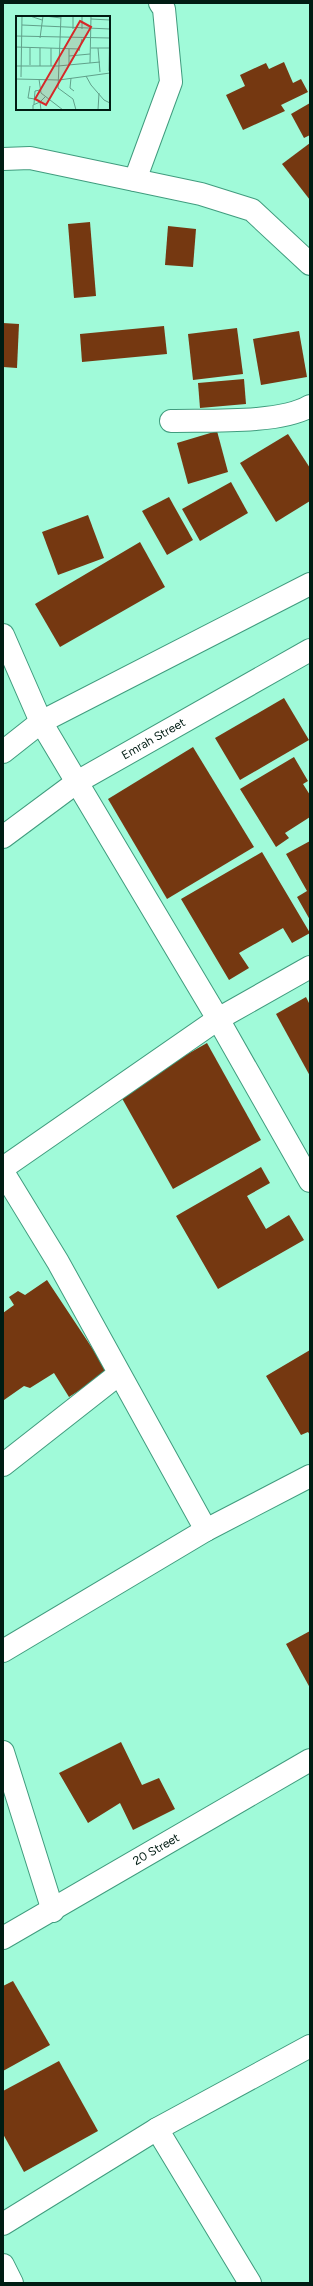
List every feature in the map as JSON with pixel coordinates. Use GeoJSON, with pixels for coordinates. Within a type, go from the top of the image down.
{"type":"FeatureCollection","features":[{"type":"Feature","properties":{"kind":"street"},"geometry":{"type":"LineString","coordinates":[[135,180],[171,82],[164,5]]}},
{"type":"Feature","properties":{"kind":"street"},"geometry":{"type":"LineString","coordinates":[[3,159],[30,158],[201,194],[252,210],[310,264]]}},
{"type":"Feature","properties":{"kind":"street"},"geometry":{"type":"LineString","coordinates":[[171,421],[270,417],[300,412],[310,406]]}},
{"type":"Feature","properties":{"kind":"street"},"geometry":{"type":"LineString","coordinates":[[3,752],[41,722],[310,584]]}},
{"type":"Feature","properties":{"kind":"street"},"geometry":{"type":"LineString","coordinates":[[3,635],[41,722],[218,1019],[310,1180]]}},
{"type":"Feature","properties":{"kind":"street","name":"Emrah Street"},"geometry":{"type":"LineString","coordinates":[[3,837],[77,782],[310,650]]}},
{"type":"Feature","properties":{"kind":"street"},"geometry":{"type":"LineString","coordinates":[[3,1168],[218,1019],[310,968]]}},
{"type":"Feature","properties":{"kind":"street"},"geometry":{"type":"LineString","coordinates":[[3,1172],[58,1262],[206,1530]]}},
{"type":"Feature","properties":{"kind":"street"},"geometry":{"type":"LineString","coordinates":[[3,1465],[119,1374]]}},
{"type":"Feature","properties":{"kind":"street"},"geometry":{"type":"LineString","coordinates":[[3,1651],[206,1530],[310,1476]]}},
{"type":"Feature","properties":{"kind":"street"},"geometry":{"type":"LineString","coordinates":[[3,1752],[53,1911]]}},
{"type":"Feature","properties":{"kind":"street","name":"20 Street"},"geometry":{"type":"LineString","coordinates":[[3,1938],[53,1911],[310,1760]]}},
{"type":"Feature","properties":{"kind":"street"},"geometry":{"type":"LineString","coordinates":[[3,2224],[158,2129],[310,2046]]}},
{"type":"Feature","properties":{"kind":"street"},"geometry":{"type":"LineString","coordinates":[[158,2129],[250,2283]]}},
{"type":"Feature","properties":{"kind":"street"},"geometry":{"type":"LineString","coordinates":[[3,2265],[12,2283]]}},
{"type":"Feature","properties":{"kind":"building"},"geometry":{"type":"Polygon","coordinates":[[[284,62],[293,83],[301,79],[308,92],[281,105],[285,111],[243,130],[226,95],[245,86],[240,75],[266,63],[269,69],[284,62]]]}},
{"type":"Feature","properties":{"kind":"building"},"geometry":{"type":"Polygon","coordinates":[[[310,103],[310,135],[304,138],[291,114],[310,103]]]}},
{"type":"Feature","properties":{"kind":"building"},"geometry":{"type":"Polygon","coordinates":[[[310,143],[310,200],[282,164],[310,143]]]}},
{"type":"Feature","properties":{"kind":"building"},"geometry":{"type":"Polygon","coordinates":[[[90,222],[96,296],[74,298],[68,224],[90,222]]]}},
{"type":"Feature","properties":{"kind":"building"},"geometry":{"type":"Polygon","coordinates":[[[168,226],[196,229],[193,267],[165,265],[168,226]]]}},
{"type":"Feature","properties":{"kind":"building"},"geometry":{"type":"Polygon","coordinates":[[[3,323],[19,324],[17,368],[3,367],[3,323]]]}},
{"type":"Feature","properties":{"kind":"building"},"geometry":{"type":"Polygon","coordinates":[[[164,326],[167,354],[82,362],[80,334],[164,326]]]}},
{"type":"Feature","properties":{"kind":"building"},"geometry":{"type":"Polygon","coordinates":[[[237,328],[243,374],[193,380],[188,334],[237,328]]]}},
{"type":"Feature","properties":{"kind":"building"},"geometry":{"type":"Polygon","coordinates":[[[299,331],[307,377],[261,385],[253,339],[299,331]]]}},
{"type":"Feature","properties":{"kind":"building"},"geometry":{"type":"Polygon","coordinates":[[[244,379],[246,404],[200,408],[198,383],[244,379]]]}},
{"type":"Feature","properties":{"kind":"building"},"geometry":{"type":"Polygon","coordinates":[[[217,431],[228,472],[188,484],[177,443],[217,431]]]}},
{"type":"Feature","properties":{"kind":"building"},"geometry":{"type":"Polygon","coordinates":[[[288,434],[310,468],[310,501],[276,522],[240,463],[288,434]]]}},
{"type":"Feature","properties":{"kind":"building"},"geometry":{"type":"Polygon","coordinates":[[[231,482],[248,513],[200,541],[182,509],[231,482]]]}},
{"type":"Feature","properties":{"kind":"building"},"geometry":{"type":"Polygon","coordinates":[[[169,497],[193,540],[167,555],[142,511],[169,497]]]}},
{"type":"Feature","properties":{"kind":"building"},"geometry":{"type":"Polygon","coordinates":[[[88,515],[104,558],[58,575],[42,532],[88,515]]]}},
{"type":"Feature","properties":{"kind":"building"},"geometry":{"type":"Polygon","coordinates":[[[140,542],[165,587],[60,647],[35,604],[140,542]]]}},
{"type":"Feature","properties":{"kind":"building"},"geometry":{"type":"Polygon","coordinates":[[[284,698],[309,740],[240,780],[215,738],[284,698]]]}},
{"type":"Feature","properties":{"kind":"building"},"geometry":{"type":"Polygon","coordinates":[[[193,747],[254,847],[167,899],[108,799],[193,747]]]}},
{"type":"Feature","properties":{"kind":"building"},"geometry":{"type":"Polygon","coordinates":[[[294,757],[308,781],[303,784],[310,795],[310,817],[285,833],[289,838],[276,847],[240,789],[294,757]]]}},
{"type":"Feature","properties":{"kind":"building"},"geometry":{"type":"Polygon","coordinates":[[[310,841],[310,920],[297,897],[307,891],[286,854],[310,841]]]}},
{"type":"Feature","properties":{"kind":"building"},"geometry":{"type":"Polygon","coordinates":[[[262,852],[310,933],[292,943],[283,928],[239,953],[249,968],[229,980],[181,899],[262,852]]]}},
{"type":"Feature","properties":{"kind":"building"},"geometry":{"type":"Polygon","coordinates":[[[306,997],[310,1005],[310,1076],[276,1014],[306,997]]]}},
{"type":"Feature","properties":{"kind":"building"},"geometry":{"type":"Polygon","coordinates":[[[207,1043],[261,1140],[173,1189],[119,1093],[207,1043]]]}},
{"type":"Feature","properties":{"kind":"building"},"geometry":{"type":"Polygon","coordinates":[[[261,1167],[270,1183],[247,1196],[266,1229],[289,1215],[304,1240],[218,1289],[176,1216],[261,1167]]]}},
{"type":"Feature","properties":{"kind":"building"},"geometry":{"type":"Polygon","coordinates":[[[47,1280],[108,1372],[69,1397],[54,1373],[30,1388],[24,1386],[4,1400],[3,1313],[14,1305],[9,1297],[18,1291],[25,1295],[47,1280]]]}},
{"type":"Feature","properties":{"kind":"building"},"geometry":{"type":"Polygon","coordinates":[[[310,1350],[310,1435],[308,1432],[301,1435],[266,1376],[310,1350]]]}},
{"type":"Feature","properties":{"kind":"building"},"geometry":{"type":"Polygon","coordinates":[[[310,1631],[310,1688],[286,1644],[310,1631]]]}},
{"type":"Feature","properties":{"kind":"building"},"geometry":{"type":"Polygon","coordinates":[[[121,1742],[142,1785],[159,1778],[175,1809],[133,1830],[120,1803],[88,1823],[59,1773],[121,1742]]]}},
{"type":"Feature","properties":{"kind":"building"},"geometry":{"type":"Polygon","coordinates":[[[13,1981],[50,2045],[3,2071],[3,1986],[13,1981]]]}},
{"type":"Feature","properties":{"kind":"building"},"geometry":{"type":"Polygon","coordinates":[[[59,2061],[98,2131],[24,2172],[3,2134],[3,2091],[59,2061]]]}}]}
